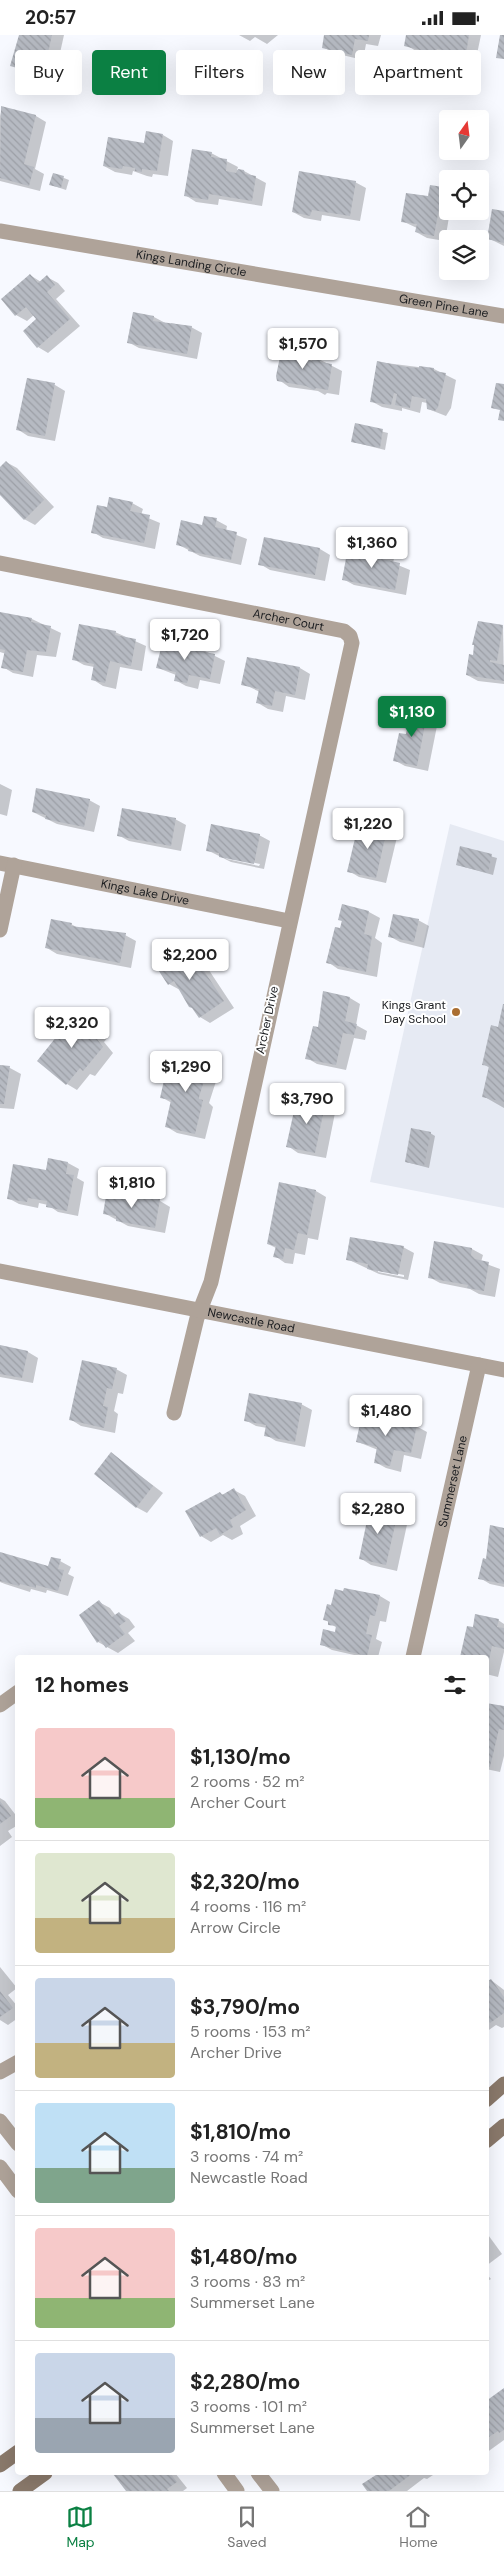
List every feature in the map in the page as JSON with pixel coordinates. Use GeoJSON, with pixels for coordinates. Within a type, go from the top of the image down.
{"type":"FeatureCollection","features":[{"type":"Feature","properties":{"kind":"street","name":"Kings Landing Circle"},"geometry":{"type":"LineString","coordinates":[[0,231],[382,295]]}},
{"type":"Feature","properties":{"kind":"street","name":"Green Pine Lane"},"geometry":{"type":"LineString","coordinates":[[382,295],[504,316]]}},
{"type":"Feature","properties":{"kind":"street","name":"Archer Court"},"geometry":{"type":"LineString","coordinates":[[0,563],[344,631],[350,636],[352,643],[330,742]]}},
{"type":"Feature","properties":{"kind":"street","name":"Archer Drive"},"geometry":{"type":"LineString","coordinates":[[174,1413],[200,1309],[211,1282],[289,921],[330,742]]}},
{"type":"Feature","properties":{"kind":"street","name":"Kings Lake Drive"},"geometry":{"type":"LineString","coordinates":[[7,864],[289,921]]}},
{"type":"Feature","properties":{"kind":"street"},"geometry":{"type":"LineString","coordinates":[[0,931],[7,864]]}},
{"type":"Feature","properties":{"kind":"street","name":"Newcastle Road"},"geometry":{"type":"LineString","coordinates":[[0,1271],[504,1370]]}},
{"type":"Feature","properties":{"kind":"street","name":"Summerset Lane"},"geometry":{"type":"LineString","coordinates":[[413,1655],[480,1365]]}},
{"type":"Feature","properties":{"kind":"street"},"geometry":{"type":"LineString","coordinates":[[0,1705],[15,1694]]}},
{"type":"Feature","properties":{"kind":"street"},"geometry":{"type":"LineString","coordinates":[[0,2073],[15,2064]]}},
{"type":"Feature","properties":{"kind":"street"},"geometry":{"type":"LineString","coordinates":[[489,2097],[504,2084]]}},
{"type":"Feature","properties":{"kind":"street"},"geometry":{"type":"LineString","coordinates":[[0,2121],[15,2140]]}},
{"type":"Feature","properties":{"kind":"street"},"geometry":{"type":"LineString","coordinates":[[489,2139],[504,2127]]}},
{"type":"Feature","properties":{"kind":"street"},"geometry":{"type":"LineString","coordinates":[[0,2167],[15,2187]]}},
{"type":"Feature","properties":{"kind":"street"},"geometry":{"type":"LineString","coordinates":[[0,2465],[15,2454]]}},
{"type":"Feature","properties":{"kind":"street"},"geometry":{"type":"LineString","coordinates":[[20,2491],[42,2475]]}},
{"type":"Feature","properties":{"kind":"street"},"geometry":{"type":"LineString","coordinates":[[225,2475],[237,2491]]}},
{"type":"Feature","properties":{"kind":"street"},"geometry":{"type":"LineString","coordinates":[[260,2475],[272,2491]]}},
{"type":"Feature","properties":{"kind":"shaded area","name":"Kings Grant Day School"},"geometry":{"type":"Polygon","coordinates":[[[450,824],[504,841],[504,1208],[370,1182],[450,824]]]}},
{"type":"Feature","properties":{"kind":"building"},"geometry":{"type":"Polygon","coordinates":[[[19,35],[52,35],[49,50],[15,50],[15,67],[10,66],[19,35]]]}},
{"type":"Feature","properties":{"kind":"building"},"geometry":{"type":"Polygon","coordinates":[[[324,35],[369,35],[368,41],[355,39],[352,55],[345,53],[345,50],[322,48],[324,35]]]}},
{"type":"Feature","properties":{"kind":"building"},"geometry":{"type":"Polygon","coordinates":[[[406,35],[469,35],[467,50],[420,50],[404,46],[406,35]]]}},
{"type":"Feature","properties":{"kind":"building"},"geometry":{"type":"Polygon","coordinates":[[[500,35],[504,35],[504,59],[496,58],[500,35]]]}},
{"type":"Feature","properties":{"kind":"building"},"geometry":{"type":"Polygon","coordinates":[[[1,106],[36,115],[24,164],[34,167],[29,186],[0,178],[1,106]]]}},
{"type":"Feature","properties":{"kind":"building"},"geometry":{"type":"Polygon","coordinates":[[[146,131],[163,134],[157,171],[142,169],[142,172],[135,171],[135,168],[123,166],[122,169],[103,166],[108,137],[144,143],[146,131]]]}},
{"type":"Feature","properties":{"kind":"building"},"geometry":{"type":"Polygon","coordinates":[[[192,149],[212,152],[211,157],[227,159],[226,171],[236,173],[238,169],[244,170],[245,174],[256,176],[252,201],[209,194],[208,200],[184,196],[192,149]]]}},
{"type":"Feature","properties":{"kind":"building"},"geometry":{"type":"Polygon","coordinates":[[[299,171],[356,181],[350,216],[312,210],[310,216],[292,212],[299,171]]]}},
{"type":"Feature","properties":{"kind":"building"},"geometry":{"type":"Polygon","coordinates":[[[53,173],[64,176],[61,188],[49,185],[53,173]]]}},
{"type":"Feature","properties":{"kind":"building"},"geometry":{"type":"Polygon","coordinates":[[[430,185],[439,186],[439,209],[434,236],[415,232],[417,224],[401,222],[406,193],[428,196],[430,185]]]}},
{"type":"Feature","properties":{"kind":"building"},"geometry":{"type":"Polygon","coordinates":[[[492,209],[504,211],[504,243],[489,239],[492,209]]]}},
{"type":"Feature","properties":{"kind":"building"},"geometry":{"type":"Polygon","coordinates":[[[30,274],[38,283],[47,275],[55,285],[47,292],[70,319],[37,348],[23,331],[36,319],[26,307],[15,316],[1,299],[30,274]]]}},
{"type":"Feature","properties":{"kind":"building"},"geometry":{"type":"Polygon","coordinates":[[[133,312],[154,316],[153,321],[192,326],[187,354],[127,343],[133,312]]]}},
{"type":"Feature","properties":{"kind":"building"},"geometry":{"type":"Polygon","coordinates":[[[282,347],[304,350],[302,359],[312,361],[313,357],[321,358],[320,362],[332,364],[328,390],[316,388],[314,390],[306,386],[277,381],[276,376],[282,347]]]}},
{"type":"Feature","properties":{"kind":"building"},"geometry":{"type":"Polygon","coordinates":[[[377,361],[406,367],[434,368],[434,371],[446,373],[438,407],[435,411],[427,409],[426,399],[412,396],[410,408],[395,405],[397,394],[394,393],[391,405],[370,402],[377,361]]]}},
{"type":"Feature","properties":{"kind":"building"},"geometry":{"type":"Polygon","coordinates":[[[27,378],[55,383],[45,436],[16,430],[27,378]]]}},
{"type":"Feature","properties":{"kind":"building"},"geometry":{"type":"Polygon","coordinates":[[[496,383],[504,384],[504,421],[498,420],[500,410],[491,408],[496,383]]]}},
{"type":"Feature","properties":{"kind":"building"},"geometry":{"type":"Polygon","coordinates":[[[355,423],[383,429],[380,448],[351,442],[355,423]]]}},
{"type":"Feature","properties":{"kind":"building"},"geometry":{"type":"Polygon","coordinates":[[[6,461],[44,500],[24,520],[0,495],[0,467],[6,461]]]}},
{"type":"Feature","properties":{"kind":"building"},"geometry":{"type":"Polygon","coordinates":[[[109,497],[133,502],[130,511],[150,515],[144,543],[91,533],[97,505],[107,507],[109,497]]]}},
{"type":"Feature","properties":{"kind":"building"},"geometry":{"type":"Polygon","coordinates":[[[204,516],[217,518],[215,527],[237,532],[231,560],[188,551],[189,548],[176,545],[181,520],[202,525],[204,516]]]}},
{"type":"Feature","properties":{"kind":"building"},"geometry":{"type":"Polygon","coordinates":[[[264,537],[320,548],[315,575],[258,565],[264,537]]]}},
{"type":"Feature","properties":{"kind":"building"},"geometry":{"type":"Polygon","coordinates":[[[369,544],[385,547],[382,559],[400,563],[395,590],[342,580],[347,553],[366,556],[369,544]]]}},
{"type":"Feature","properties":{"kind":"building"},"geometry":{"type":"Polygon","coordinates":[[[0,612],[32,618],[31,622],[51,626],[46,652],[27,650],[23,672],[1,668],[5,650],[0,649],[0,612]]]}},
{"type":"Feature","properties":{"kind":"building"},"geometry":{"type":"Polygon","coordinates":[[[478,621],[503,625],[497,661],[490,660],[490,662],[504,665],[504,681],[466,675],[469,654],[473,655],[474,645],[472,645],[478,621]]]}},
{"type":"Feature","properties":{"kind":"building"},"geometry":{"type":"Polygon","coordinates":[[[79,624],[116,631],[115,635],[136,639],[131,666],[110,661],[105,683],[91,680],[94,664],[72,660],[79,624]]]}},
{"type":"Feature","properties":{"kind":"building"},"geometry":{"type":"Polygon","coordinates":[[[163,640],[201,648],[200,651],[215,654],[210,679],[189,675],[187,683],[174,681],[176,672],[156,668],[163,640]]]}},
{"type":"Feature","properties":{"kind":"building"},"geometry":{"type":"Polygon","coordinates":[[[247,657],[300,667],[295,695],[275,691],[272,706],[256,703],[259,689],[241,685],[247,657]]]}},
{"type":"Feature","properties":{"kind":"building"},"geometry":{"type":"Polygon","coordinates":[[[411,705],[428,709],[417,766],[393,761],[399,733],[406,734],[411,705]]]}},
{"type":"Feature","properties":{"kind":"building"},"geometry":{"type":"Polygon","coordinates":[[[36,788],[90,799],[84,827],[45,819],[46,815],[32,812],[36,788]]]}},
{"type":"Feature","properties":{"kind":"building"},"geometry":{"type":"Polygon","coordinates":[[[122,808],[176,818],[171,846],[117,836],[122,808]]]}},
{"type":"Feature","properties":{"kind":"building"},"geometry":{"type":"Polygon","coordinates":[[[364,820],[388,825],[376,878],[347,872],[356,834],[360,835],[364,820]]]}},
{"type":"Feature","properties":{"kind":"building"},"geometry":{"type":"Polygon","coordinates":[[[211,824],[260,834],[254,864],[219,857],[219,853],[206,851],[211,824]]]}},
{"type":"Feature","properties":{"kind":"building"},"geometry":{"type":"Polygon","coordinates":[[[460,846],[492,854],[488,873],[456,865],[460,846]]]}},
{"type":"Feature","properties":{"kind":"building"},"geometry":{"type":"Polygon","coordinates":[[[342,904],[369,911],[364,934],[372,936],[366,972],[326,963],[335,927],[340,928],[342,921],[338,920],[342,904]]]}},
{"type":"Feature","properties":{"kind":"building"},"geometry":{"type":"Polygon","coordinates":[[[393,914],[419,919],[414,942],[388,937],[393,914]]]}},
{"type":"Feature","properties":{"kind":"building"},"geometry":{"type":"Polygon","coordinates":[[[51,919],[72,923],[71,926],[126,933],[120,963],[45,948],[51,919]]]}},
{"type":"Feature","properties":{"kind":"building"},"geometry":{"type":"Polygon","coordinates":[[[186,944],[224,1001],[199,1018],[192,1008],[189,1007],[174,981],[168,985],[155,965],[186,944]]]}},
{"type":"Feature","properties":{"kind":"building"},"geometry":{"type":"Polygon","coordinates":[[[323,991],[350,997],[345,1021],[357,1024],[354,1035],[343,1033],[336,1065],[305,1059],[313,1026],[318,1027],[323,991]]]}},
{"type":"Feature","properties":{"kind":"building"},"geometry":{"type":"Polygon","coordinates":[[[503,1004],[504,1102],[482,1097],[489,1066],[482,1065],[491,1025],[498,1027],[503,1004]]]}},
{"type":"Feature","properties":{"kind":"building"},"geometry":{"type":"Polygon","coordinates":[[[77,1011],[99,1029],[94,1035],[103,1047],[83,1071],[80,1068],[66,1085],[37,1061],[77,1011]]]}},
{"type":"Feature","properties":{"kind":"building"},"geometry":{"type":"Polygon","coordinates":[[[182,1052],[211,1058],[199,1097],[199,1099],[203,1100],[195,1134],[165,1127],[171,1100],[160,1098],[165,1076],[176,1079],[182,1052]]]}},
{"type":"Feature","properties":{"kind":"building"},"geometry":{"type":"Polygon","coordinates":[[[0,1065],[10,1066],[4,1104],[0,1104],[0,1065]]]}},
{"type":"Feature","properties":{"kind":"building"},"geometry":{"type":"Polygon","coordinates":[[[302,1095],[326,1100],[315,1153],[286,1147],[294,1111],[299,1112],[302,1095]]]}},
{"type":"Feature","properties":{"kind":"building"},"geometry":{"type":"Polygon","coordinates":[[[411,1128],[431,1132],[424,1166],[405,1162],[411,1128]]]}},
{"type":"Feature","properties":{"kind":"building"},"geometry":{"type":"Polygon","coordinates":[[[48,1158],[68,1162],[66,1174],[74,1175],[67,1211],[46,1207],[47,1201],[28,1198],[27,1202],[7,1199],[13,1164],[46,1170],[48,1158]]]}},
{"type":"Feature","properties":{"kind":"building"},"geometry":{"type":"Polygon","coordinates":[[[279,1182],[316,1190],[307,1235],[298,1233],[294,1250],[285,1248],[283,1259],[273,1257],[276,1246],[267,1244],[279,1182]]]}},
{"type":"Feature","properties":{"kind":"building"},"geometry":{"type":"Polygon","coordinates":[[[107,1190],[160,1199],[155,1228],[116,1221],[116,1216],[103,1214],[107,1190]]]}},
{"type":"Feature","properties":{"kind":"building"},"geometry":{"type":"Polygon","coordinates":[[[350,1237],[404,1246],[398,1275],[367,1269],[368,1264],[346,1260],[350,1237]]]}},
{"type":"Feature","properties":{"kind":"building"},"geometry":{"type":"Polygon","coordinates":[[[434,1241],[472,1248],[471,1255],[475,1259],[489,1262],[484,1291],[467,1288],[468,1285],[428,1278],[434,1241]]]}},
{"type":"Feature","properties":{"kind":"building"},"geometry":{"type":"Polygon","coordinates":[[[0,1345],[28,1351],[22,1378],[0,1374],[0,1345]]]}},
{"type":"Feature","properties":{"kind":"building"},"geometry":{"type":"Polygon","coordinates":[[[82,1360],[117,1368],[112,1389],[107,1388],[103,1406],[108,1407],[104,1428],[69,1420],[82,1360]]]}},
{"type":"Feature","properties":{"kind":"building"},"geometry":{"type":"Polygon","coordinates":[[[249,1393],[302,1403],[295,1442],[264,1436],[266,1425],[244,1421],[249,1393]]]}},
{"type":"Feature","properties":{"kind":"building"},"geometry":{"type":"Polygon","coordinates":[[[362,1414],[417,1425],[411,1453],[394,1450],[390,1466],[374,1463],[377,1447],[356,1442],[362,1414]]]}},
{"type":"Feature","properties":{"kind":"building"},"geometry":{"type":"Polygon","coordinates":[[[111,1452],[153,1486],[136,1508],[94,1474],[111,1452]]]}},
{"type":"Feature","properties":{"kind":"building"},"geometry":{"type":"Polygon","coordinates":[[[234,1488],[246,1510],[230,1520],[233,1527],[220,1535],[216,1528],[200,1537],[185,1511],[220,1492],[222,1495],[234,1488]]]}},
{"type":"Feature","properties":{"kind":"building"},"geometry":{"type":"Polygon","coordinates":[[[370,1506],[398,1512],[386,1565],[359,1559],[370,1506]]]}},
{"type":"Feature","properties":{"kind":"building"},"geometry":{"type":"Polygon","coordinates":[[[490,1525],[504,1528],[504,1584],[478,1579],[483,1558],[486,1559],[490,1525]]]}},
{"type":"Feature","properties":{"kind":"building"},"geometry":{"type":"Polygon","coordinates":[[[0,1552],[48,1566],[51,1557],[61,1559],[58,1569],[64,1570],[58,1591],[36,1585],[36,1588],[0,1581],[0,1552]]]}},
{"type":"Feature","properties":{"kind":"building"},"geometry":{"type":"Polygon","coordinates":[[[344,1588],[380,1595],[375,1616],[370,1615],[366,1634],[372,1635],[367,1655],[320,1645],[323,1629],[335,1632],[336,1626],[328,1625],[328,1621],[323,1620],[327,1604],[331,1605],[335,1589],[343,1591],[344,1588]]]}},
{"type":"Feature","properties":{"kind":"building"},"geometry":{"type":"Polygon","coordinates":[[[99,1600],[112,1617],[119,1612],[126,1621],[119,1626],[125,1634],[106,1648],[100,1640],[97,1643],[79,1615],[99,1600]]]}},
{"type":"Feature","properties":{"kind":"building"},"geometry":{"type":"Polygon","coordinates":[[[475,1614],[499,1619],[497,1627],[504,1628],[504,1649],[492,1646],[489,1660],[489,1655],[460,1655],[467,1626],[473,1627],[475,1614]]]}},
{"type":"Feature","properties":{"kind":"building"},"geometry":{"type":"Polygon","coordinates":[[[489,1704],[504,1706],[504,1730],[499,1729],[490,1767],[489,1704]]]}},
{"type":"Feature","properties":{"kind":"building"},"geometry":{"type":"Polygon","coordinates":[[[0,1801],[11,1816],[0,1824],[0,1801]]]}},
{"type":"Feature","properties":{"kind":"building"},"geometry":{"type":"Polygon","coordinates":[[[491,1979],[504,1997],[504,2013],[490,2023],[489,2022],[489,1980],[491,1979]]]}},
{"type":"Feature","properties":{"kind":"building"},"geometry":{"type":"Polygon","coordinates":[[[0,1991],[13,2008],[0,2017],[0,1991]]]}},
{"type":"Feature","properties":{"kind":"building"},"geometry":{"type":"Polygon","coordinates":[[[504,2388],[504,2430],[499,2433],[498,2431],[489,2437],[489,2399],[504,2388]]]}},
{"type":"Feature","properties":{"kind":"building"},"geometry":{"type":"Polygon","coordinates":[[[114,2475],[172,2475],[177,2482],[167,2489],[169,2491],[126,2491],[114,2475]]]}},
{"type":"Feature","properties":{"kind":"building"},"geometry":{"type":"Polygon","coordinates":[[[376,2475],[410,2475],[389,2491],[367,2491],[362,2484],[376,2475]]]}},
{"type":"Feature","properties":{"kind":"place","name":"Kings Grant Day School"},"geometry":{"type":"Point","coordinates":[456,1012]}}]}
